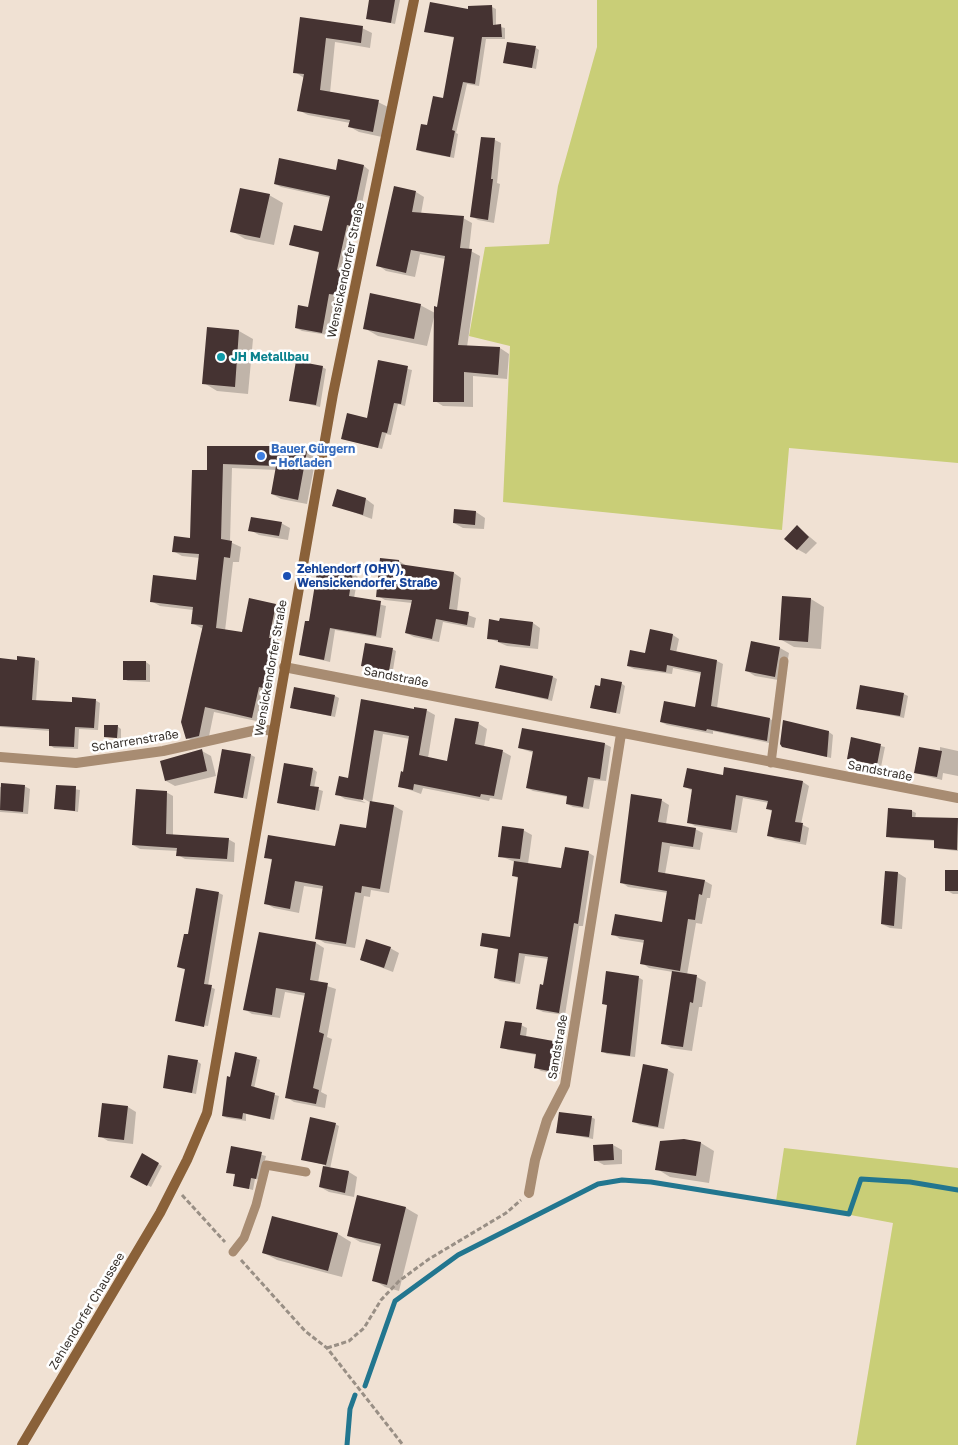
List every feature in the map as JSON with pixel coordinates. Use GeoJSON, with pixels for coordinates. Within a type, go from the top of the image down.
{"type":"FeatureCollection","features":[{"type":"Feature","properties":{"kind":"main road","name":"Wensickendorfer Straße"},"geometry":{"type":"LineString","coordinates":[[173,1190],[207,1113],[333,394],[414,0]]}},
{"type":"Feature","properties":{"kind":"main road","name":"Zehlendorfer Chaussee"},"geometry":{"type":"LineString","coordinates":[[22,1445],[173,1190]]}},
{"type":"Feature","properties":{"kind":"street","name":"Sandstraße"},"geometry":{"type":"LineString","coordinates":[[284,667],[958,798]]}},
{"type":"Feature","properties":{"kind":"street","name":"Scharrenstraße"},"geometry":{"type":"LineString","coordinates":[[0,757],[76,763],[163,751],[261,729],[273,731]]}},
{"type":"Feature","properties":{"kind":"street","name":"Sandstraße"},"geometry":{"type":"LineString","coordinates":[[529,1193],[535,1160],[547,1120],[565,1085],[621,734]]}},
{"type":"Feature","properties":{"kind":"lane"},"geometry":{"type":"LineString","coordinates":[[771,763],[784,661]]}},
{"type":"Feature","properties":{"kind":"lane"},"geometry":{"type":"LineString","coordinates":[[233,1252],[244,1238],[256,1205],[266,1165],[306,1172]]}},
{"type":"Feature","properties":{"kind":"path"},"geometry":{"type":"LineString","coordinates":[[327,1348],[349,1341],[364,1328],[381,1300],[399,1281],[429,1259],[506,1213],[529,1193]]}},
{"type":"Feature","properties":{"kind":"path"},"geometry":{"type":"LineString","coordinates":[[183,1196],[306,1331],[327,1348],[403,1445]]}},
{"type":"Feature","properties":{"kind":"green space"},"geometry":{"type":"Polygon","coordinates":[[[597,0],[958,0],[958,463],[789,448],[782,530],[503,502],[510,346],[469,336],[485,247],[549,244],[558,186],[597,47],[597,0]]]}},
{"type":"Feature","properties":{"kind":"green space"},"geometry":{"type":"Polygon","coordinates":[[[784,1148],[958,1168],[958,1445],[856,1445],[893,1223],[776,1201],[784,1148]]]}},
{"type":"Feature","properties":{"kind":"building"},"geometry":{"type":"Polygon","coordinates":[[[369,0],[395,0],[391,23],[366,19],[369,0]]]}},
{"type":"Feature","properties":{"kind":"building"},"geometry":{"type":"Polygon","coordinates":[[[430,2],[468,9],[468,6],[492,5],[493,25],[501,24],[502,37],[482,37],[475,84],[463,82],[452,130],[455,131],[450,157],[416,150],[421,124],[427,125],[433,96],[443,98],[454,37],[424,32],[430,2]]]}},
{"type":"Feature","properties":{"kind":"building"},"geometry":{"type":"Polygon","coordinates":[[[300,17],[363,26],[361,43],[326,38],[320,90],[379,100],[373,132],[348,127],[350,120],[297,111],[304,74],[293,73],[300,17]]]}},
{"type":"Feature","properties":{"kind":"building"},"geometry":{"type":"Polygon","coordinates":[[[507,42],[536,46],[532,68],[503,63],[507,42]]]}},
{"type":"Feature","properties":{"kind":"building"},"geometry":{"type":"Polygon","coordinates":[[[481,137],[495,138],[488,220],[470,217],[481,137]]]}},
{"type":"Feature","properties":{"kind":"building"},"geometry":{"type":"Polygon","coordinates":[[[279,158],[336,170],[338,159],[364,165],[351,226],[347,225],[337,270],[341,271],[336,295],[329,294],[322,333],[295,328],[298,305],[308,307],[319,252],[289,245],[294,225],[322,231],[330,196],[274,184],[279,158]]]}},
{"type":"Feature","properties":{"kind":"building"},"geometry":{"type":"Polygon","coordinates":[[[394,186],[416,191],[412,212],[464,216],[460,248],[472,249],[458,345],[500,347],[498,375],[464,372],[464,402],[433,402],[434,306],[437,307],[445,256],[411,250],[406,273],[376,266],[394,186]]]}},
{"type":"Feature","properties":{"kind":"building"},"geometry":{"type":"Polygon","coordinates":[[[240,188],[270,194],[260,238],[230,232],[240,188]]]}},
{"type":"Feature","properties":{"kind":"building"},"geometry":{"type":"Polygon","coordinates":[[[370,293],[421,304],[414,339],[363,329],[370,293]]]}},
{"type":"Feature","properties":{"kind":"building","name":"JH Metallbau"},"geometry":{"type":"Polygon","coordinates":[[[207,327],[239,330],[235,387],[202,384],[207,327]]]}},
{"type":"Feature","properties":{"kind":"building"},"geometry":{"type":"Polygon","coordinates":[[[378,360],[408,366],[401,404],[394,403],[387,433],[382,432],[378,448],[341,439],[347,413],[367,418],[378,360]]]}},
{"type":"Feature","properties":{"kind":"building"},"geometry":{"type":"Polygon","coordinates":[[[296,361],[323,366],[316,405],[289,401],[296,361]]]}},
{"type":"Feature","properties":{"kind":"building"},"geometry":{"type":"Polygon","coordinates":[[[207,446],[280,446],[307,451],[298,500],[271,494],[276,466],[223,464],[221,539],[232,541],[230,558],[224,557],[216,628],[242,632],[249,598],[276,604],[269,638],[272,638],[263,688],[259,687],[252,718],[205,707],[199,736],[186,739],[181,722],[203,625],[191,624],[193,607],[150,602],[153,575],[196,580],[199,554],[172,552],[174,536],[190,538],[192,470],[207,470],[207,446]]]}},
{"type":"Feature","properties":{"kind":"building"},"geometry":{"type":"Polygon","coordinates":[[[337,489],[366,498],[363,515],[332,506],[337,489]]]}},
{"type":"Feature","properties":{"kind":"building"},"geometry":{"type":"Polygon","coordinates":[[[454,509],[476,511],[475,525],[453,523],[454,509]]]}},
{"type":"Feature","properties":{"kind":"building"},"geometry":{"type":"Polygon","coordinates":[[[251,517],[282,522],[279,536],[248,531],[251,517]]]}},
{"type":"Feature","properties":{"kind":"building"},"geometry":{"type":"Polygon","coordinates":[[[797,525],[809,537],[797,550],[784,539],[797,525]]]}},
{"type":"Feature","properties":{"kind":"building"},"geometry":{"type":"Polygon","coordinates":[[[380,558],[399,560],[399,564],[454,572],[449,609],[469,612],[467,625],[436,619],[432,639],[405,633],[412,600],[376,597],[380,558]]]}},
{"type":"Feature","properties":{"kind":"building"},"geometry":{"type":"Polygon","coordinates":[[[318,566],[353,572],[349,596],[381,601],[376,636],[330,628],[324,660],[299,655],[305,621],[309,621],[318,566]]]}},
{"type":"Feature","properties":{"kind":"building"},"geometry":{"type":"Polygon","coordinates":[[[782,596],[811,598],[808,642],[779,640],[782,596]]]}},
{"type":"Feature","properties":{"kind":"building"},"geometry":{"type":"Polygon","coordinates":[[[500,618],[533,622],[530,646],[487,639],[489,619],[499,621],[500,618]]]}},
{"type":"Feature","properties":{"kind":"building"},"geometry":{"type":"Polygon","coordinates":[[[650,629],[673,634],[670,650],[717,660],[711,706],[770,718],[767,741],[660,722],[664,701],[695,707],[701,672],[667,665],[666,672],[627,666],[630,650],[645,653],[650,629]]]}},
{"type":"Feature","properties":{"kind":"building"},"geometry":{"type":"Polygon","coordinates":[[[751,641],[780,647],[775,677],[745,671],[751,641]]]}},
{"type":"Feature","properties":{"kind":"building"},"geometry":{"type":"Polygon","coordinates":[[[365,643],[393,648],[389,671],[361,666],[365,643]]]}},
{"type":"Feature","properties":{"kind":"building"},"geometry":{"type":"Polygon","coordinates":[[[17,656],[35,658],[32,700],[72,702],[72,697],[96,699],[94,728],[75,727],[74,747],[49,746],[49,729],[0,726],[0,658],[17,660],[17,656]]]}},
{"type":"Feature","properties":{"kind":"building"},"geometry":{"type":"Polygon","coordinates":[[[123,661],[146,661],[146,680],[123,680],[123,661]]]}},
{"type":"Feature","properties":{"kind":"building"},"geometry":{"type":"Polygon","coordinates":[[[500,665],[553,676],[548,699],[495,688],[500,665]]]}},
{"type":"Feature","properties":{"kind":"building"},"geometry":{"type":"Polygon","coordinates":[[[601,678],[622,682],[616,713],[590,708],[595,685],[600,686],[601,678]]]}},
{"type":"Feature","properties":{"kind":"building"},"geometry":{"type":"Polygon","coordinates":[[[860,685],[904,693],[900,716],[856,709],[860,685]]]}},
{"type":"Feature","properties":{"kind":"building"},"geometry":{"type":"Polygon","coordinates":[[[294,687],[335,695],[331,716],[290,708],[294,687]]]}},
{"type":"Feature","properties":{"kind":"building"},"geometry":{"type":"Polygon","coordinates":[[[361,699],[414,709],[414,707],[427,709],[419,755],[447,761],[455,718],[479,722],[475,744],[503,750],[494,796],[481,794],[480,797],[414,784],[413,790],[398,787],[401,771],[403,772],[409,736],[374,730],[363,800],[335,795],[339,776],[348,778],[361,699]]]}},
{"type":"Feature","properties":{"kind":"building"},"geometry":{"type":"Polygon","coordinates":[[[783,720],[829,731],[827,757],[782,747],[780,744],[783,720]]]}},
{"type":"Feature","properties":{"kind":"building"},"geometry":{"type":"Polygon","coordinates":[[[104,725],[118,725],[117,738],[104,737],[104,725]]]}},
{"type":"Feature","properties":{"kind":"building"},"geometry":{"type":"Polygon","coordinates":[[[522,728],[605,743],[600,779],[588,777],[583,807],[566,804],[567,796],[526,788],[533,751],[518,748],[522,728]]]}},
{"type":"Feature","properties":{"kind":"building"},"geometry":{"type":"Polygon","coordinates":[[[851,737],[881,744],[877,765],[847,759],[851,737]]]}},
{"type":"Feature","properties":{"kind":"building"},"geometry":{"type":"Polygon","coordinates":[[[919,747],[942,751],[937,777],[914,773],[919,747]]]}},
{"type":"Feature","properties":{"kind":"building"},"geometry":{"type":"Polygon","coordinates":[[[202,749],[207,771],[165,781],[160,761],[202,749]]]}},
{"type":"Feature","properties":{"kind":"building"},"geometry":{"type":"Polygon","coordinates":[[[222,749],[251,754],[243,798],[214,793],[222,749]]]}},
{"type":"Feature","properties":{"kind":"building"},"geometry":{"type":"Polygon","coordinates":[[[284,763],[313,768],[310,786],[319,787],[315,810],[277,803],[284,763]]]}},
{"type":"Feature","properties":{"kind":"building"},"geometry":{"type":"Polygon","coordinates":[[[724,767],[803,781],[795,822],[803,823],[800,842],[767,836],[772,810],[766,809],[768,801],[736,795],[731,830],[687,823],[692,789],[683,787],[687,768],[723,775],[724,767]]]}},
{"type":"Feature","properties":{"kind":"building"},"geometry":{"type":"Polygon","coordinates":[[[1,783],[25,785],[23,812],[0,810],[1,783]]]}},
{"type":"Feature","properties":{"kind":"building"},"geometry":{"type":"Polygon","coordinates":[[[56,785],[76,786],[75,811],[54,809],[56,785]]]}},
{"type":"Feature","properties":{"kind":"building"},"geometry":{"type":"Polygon","coordinates":[[[136,789],[167,791],[166,834],[229,838],[227,859],[176,856],[177,848],[132,845],[136,789]]]}},
{"type":"Feature","properties":{"kind":"building"},"geometry":{"type":"Polygon","coordinates":[[[631,794],[662,799],[658,822],[696,828],[693,847],[662,842],[658,872],[705,880],[702,895],[699,894],[695,920],[688,919],[680,971],[640,964],[644,940],[611,935],[615,914],[662,922],[667,891],[620,883],[631,794]]]}},
{"type":"Feature","properties":{"kind":"building"},"geometry":{"type":"Polygon","coordinates":[[[370,801],[394,805],[380,889],[362,886],[361,893],[355,892],[346,944],[315,939],[323,886],[295,881],[290,909],[264,904],[272,859],[264,858],[268,835],[335,846],[340,824],[366,828],[370,801]]]}},
{"type":"Feature","properties":{"kind":"building"},"geometry":{"type":"Polygon","coordinates":[[[888,808],[912,810],[912,817],[958,818],[957,850],[934,848],[934,840],[886,837],[888,808]]]}},
{"type":"Feature","properties":{"kind":"building"},"geometry":{"type":"Polygon","coordinates":[[[502,826],[524,829],[520,859],[498,857],[502,826]]]}},
{"type":"Feature","properties":{"kind":"building"},"geometry":{"type":"Polygon","coordinates":[[[565,847],[589,851],[578,924],[574,923],[559,1013],[536,1009],[540,984],[543,985],[548,957],[519,953],[515,982],[494,978],[498,949],[480,946],[482,933],[510,937],[518,877],[512,876],[514,861],[561,868],[565,847]]]}},
{"type":"Feature","properties":{"kind":"building"},"geometry":{"type":"Polygon","coordinates":[[[945,870],[958,870],[958,891],[945,891],[945,870]]]}},
{"type":"Feature","properties":{"kind":"building"},"geometry":{"type":"Polygon","coordinates":[[[885,871],[898,872],[894,926],[881,924],[885,871]]]}},
{"type":"Feature","properties":{"kind":"building"},"geometry":{"type":"Polygon","coordinates":[[[196,888],[219,892],[204,984],[212,985],[204,1027],[175,1021],[185,969],[177,967],[184,934],[188,934],[196,888]]]}},
{"type":"Feature","properties":{"kind":"building"},"geometry":{"type":"Polygon","coordinates":[[[259,932],[316,942],[310,980],[328,983],[319,1032],[324,1034],[313,1088],[319,1090],[316,1104],[285,1098],[305,993],[276,988],[272,1015],[243,1010],[259,932]]]}},
{"type":"Feature","properties":{"kind":"building"},"geometry":{"type":"Polygon","coordinates":[[[366,939],[391,947],[384,968],[360,960],[366,939]]]}},
{"type":"Feature","properties":{"kind":"building"},"geometry":{"type":"Polygon","coordinates":[[[606,971],[639,976],[630,1056],[601,1052],[607,1005],[602,1004],[606,971]]]}},
{"type":"Feature","properties":{"kind":"building"},"geometry":{"type":"Polygon","coordinates":[[[672,971],[697,975],[693,1003],[690,1002],[683,1047],[661,1044],[672,971]]]}},
{"type":"Feature","properties":{"kind":"building"},"geometry":{"type":"Polygon","coordinates":[[[505,1021],[522,1023],[520,1035],[559,1042],[554,1072],[534,1068],[536,1054],[500,1048],[505,1021]]]}},
{"type":"Feature","properties":{"kind":"building"},"geometry":{"type":"Polygon","coordinates":[[[235,1052],[257,1057],[251,1086],[275,1093],[270,1119],[243,1113],[242,1119],[222,1116],[227,1076],[230,1077],[235,1052]]]}},
{"type":"Feature","properties":{"kind":"building"},"geometry":{"type":"Polygon","coordinates":[[[168,1055],[198,1060],[192,1093],[163,1088],[168,1055]]]}},
{"type":"Feature","properties":{"kind":"building"},"geometry":{"type":"Polygon","coordinates":[[[643,1064],[668,1069],[658,1127],[632,1122],[643,1064]]]}},
{"type":"Feature","properties":{"kind":"building"},"geometry":{"type":"Polygon","coordinates":[[[102,1103],[128,1106],[124,1140],[98,1137],[102,1103]]]}},
{"type":"Feature","properties":{"kind":"building"},"geometry":{"type":"Polygon","coordinates":[[[559,1112],[592,1116],[589,1137],[556,1133],[559,1112]]]}},
{"type":"Feature","properties":{"kind":"building"},"geometry":{"type":"Polygon","coordinates":[[[310,1117],[336,1123],[326,1165],[301,1160],[310,1117]]]}},
{"type":"Feature","properties":{"kind":"building"},"geometry":{"type":"Polygon","coordinates":[[[684,1139],[701,1142],[696,1176],[655,1170],[660,1141],[684,1139]]]}},
{"type":"Feature","properties":{"kind":"building"},"geometry":{"type":"Polygon","coordinates":[[[613,1144],[614,1160],[594,1161],[593,1145],[613,1144]]]}},
{"type":"Feature","properties":{"kind":"building"},"geometry":{"type":"Polygon","coordinates":[[[231,1146],[262,1152],[256,1179],[251,1178],[249,1189],[233,1186],[235,1174],[226,1173],[231,1146]]]}},
{"type":"Feature","properties":{"kind":"building"},"geometry":{"type":"Polygon","coordinates":[[[142,1153],[159,1163],[147,1186],[130,1177],[142,1153]]]}},
{"type":"Feature","properties":{"kind":"building"},"geometry":{"type":"Polygon","coordinates":[[[323,1166],[349,1171],[345,1193],[319,1187],[323,1166]]]}},
{"type":"Feature","properties":{"kind":"building"},"geometry":{"type":"Polygon","coordinates":[[[357,1195],[406,1207],[387,1285],[372,1281],[381,1244],[347,1236],[357,1195]]]}},
{"type":"Feature","properties":{"kind":"building"},"geometry":{"type":"Polygon","coordinates":[[[272,1216],[338,1233],[328,1271],[262,1253],[272,1216]]]}},
{"type":"Feature","properties":{"kind":"waterway"},"geometry":{"type":"LineString","coordinates":[[365,1386],[395,1301],[458,1255],[598,1184],[622,1180],[651,1182],[849,1214],[861,1179],[910,1182],[958,1190]]}},
{"type":"Feature","properties":{"kind":"waterway"},"geometry":{"type":"LineString","coordinates":[[347,1445],[350,1409],[355,1395]]}},
{"type":"Feature","properties":{"kind":"place","name":"JH Metallbau"},"geometry":{"type":"Point","coordinates":[221,357]}},
{"type":"Feature","properties":{"kind":"place","name":"Bauer Gürgern - Hofladen"},"geometry":{"type":"Point","coordinates":[261,456]}},
{"type":"Feature","properties":{"kind":"place","name":"Zehlendorf (OHV), Wensickendorfer Straße"},"geometry":{"type":"Point","coordinates":[287,576]}}]}
